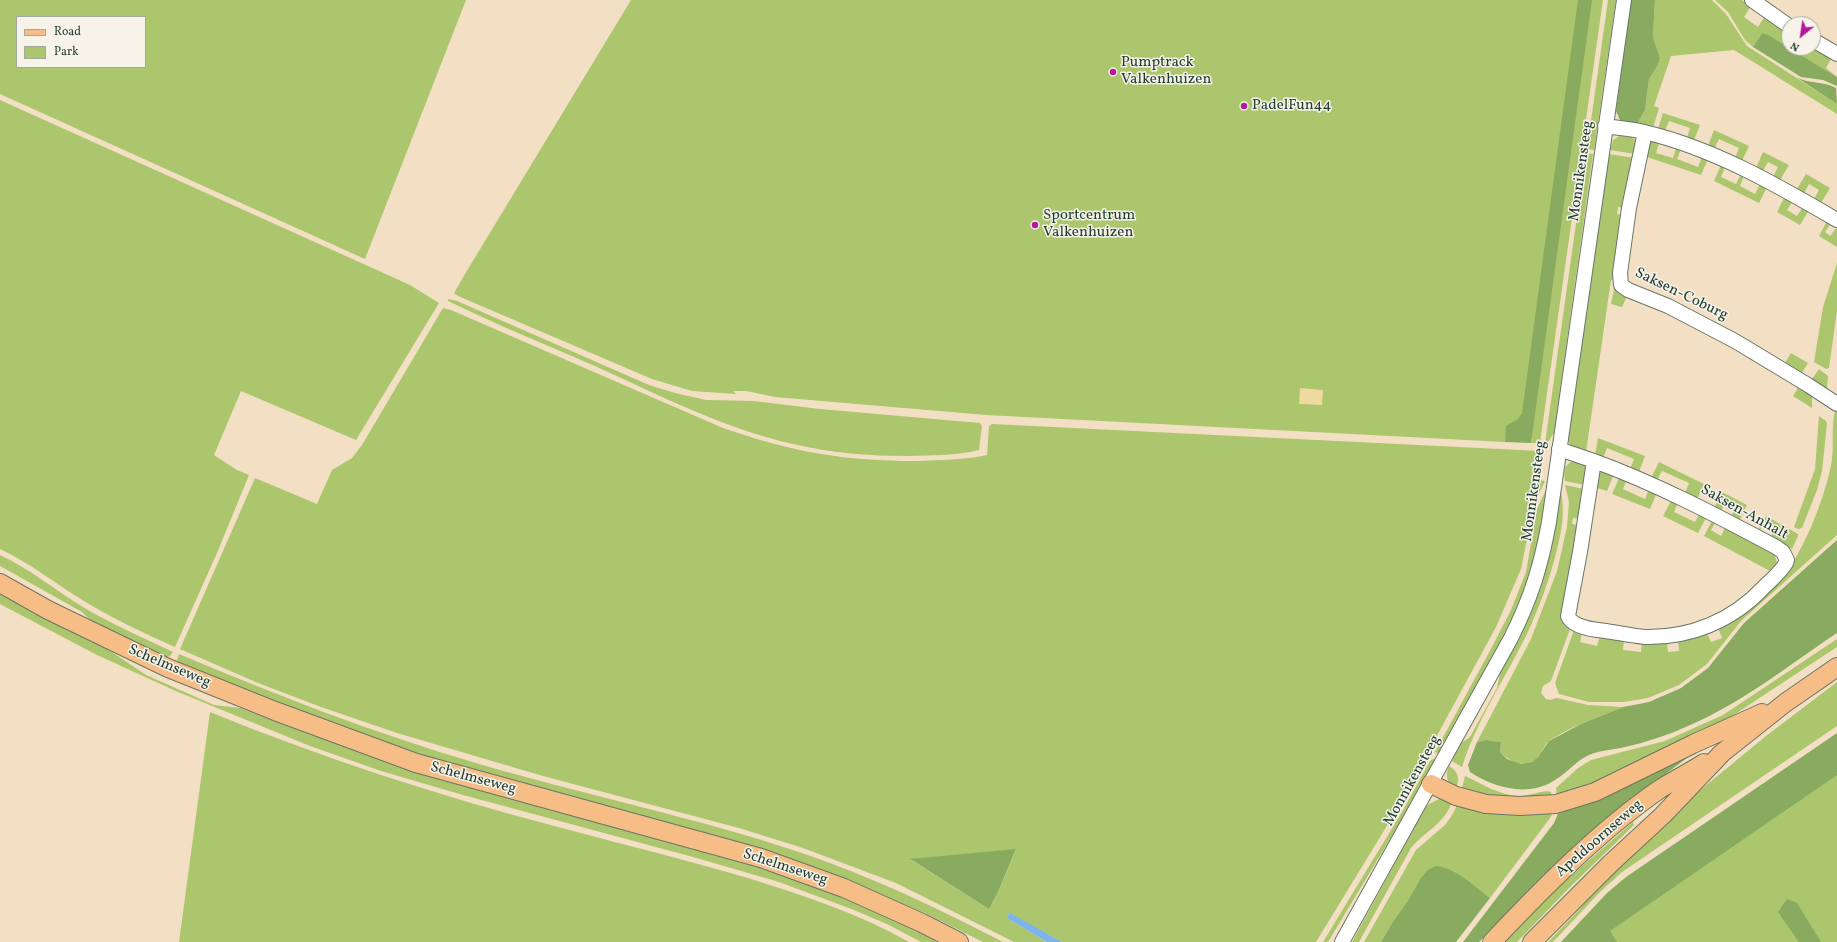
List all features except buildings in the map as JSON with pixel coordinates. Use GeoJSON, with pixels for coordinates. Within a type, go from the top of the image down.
{"type":"FeatureCollection","features":[{"type":"Feature","properties":{"kind":"main road","name":"Schelmseweg"},"geometry":{"type":"LineString","coordinates":[[0,583],[55,614],[168,668],[282,714],[416,763],[768,861],[844,888],[922,922],[959,942]]}},
{"type":"Feature","properties":{"kind":"main road","name":"Apeldoornseweg"},"geometry":{"type":"LineString","coordinates":[[1532,942],[1610,864],[1663,815],[1722,753],[1785,703],[1837,667]]}},
{"type":"Feature","properties":{"kind":"main road"},"geometry":{"type":"LineString","coordinates":[[1431,784],[1456,796],[1486,804],[1520,806],[1556,804],[1595,792],[1693,744],[1785,703]]}},
{"type":"Feature","properties":{"kind":"main road","name":"Apeldoornseweg"},"geometry":{"type":"LineString","coordinates":[[1492,942],[1546,886],[1620,821],[1660,789],[1722,753]]}},
{"type":"Feature","properties":{"kind":"street","name":"Monnikensteeg"},"geometry":{"type":"LineString","coordinates":[[1342,942],[1357,912],[1431,784],[1512,638],[1528,602],[1541,562],[1559,449],[1624,0]]}},
{"type":"Feature","properties":{"kind":"street"},"geometry":{"type":"LineString","coordinates":[[1752,0],[1781,20]]}},
{"type":"Feature","properties":{"kind":"street"},"geometry":{"type":"LineString","coordinates":[[1821,45],[1837,54]]}},
{"type":"Feature","properties":{"kind":"street"},"geometry":{"type":"LineString","coordinates":[[1605,126],[1645,132],[1681,142],[1746,170],[1791,193],[1837,220]]}},
{"type":"Feature","properties":{"kind":"street","name":"Saksen-Coburg"},"geometry":{"type":"LineString","coordinates":[[1645,132],[1629,208],[1620,273],[1621,285],[1628,290],[1668,306],[1729,338],[1837,404]]}},
{"type":"Feature","properties":{"kind":"street","name":"Saksen-Anhalt"},"geometry":{"type":"LineString","coordinates":[[1559,449],[1594,461],[1663,489],[1769,543],[1783,552],[1787,560],[1786,563],[1750,602],[1725,618],[1693,632],[1661,637],[1643,637],[1601,631],[1573,623],[1568,616],[1580,552],[1594,461]]}},
{"type":"Feature","properties":{"kind":"green space"},"geometry":{"type":"Polygon","coordinates":[[[0,0],[466,0],[365,259],[0,94],[0,0]]]}},
{"type":"Feature","properties":{"kind":"green space","name":"Sportcentrum Valkenhuizen"},"geometry":{"type":"Polygon","coordinates":[[[631,0],[1603,0],[1540,443],[1531,443],[1532,439],[1506,437],[1505,442],[986,415],[775,397],[746,391],[733,391],[736,394],[692,391],[652,379],[458,296],[454,293],[465,274],[631,0]]]}},
{"type":"Feature","properties":{"kind":"green space"},"geometry":{"type":"Polygon","coordinates":[[[1578,0],[1592,0],[1531,443],[1505,442],[1506,426],[1518,419],[1522,413],[1578,0]]]}},
{"type":"Feature","properties":{"kind":"green space"},"geometry":{"type":"Polygon","coordinates":[[[1608,0],[1616,0],[1594,150],[1587,149],[1608,0]]]}},
{"type":"Feature","properties":{"kind":"green space"},"geometry":{"type":"Polygon","coordinates":[[[1631,0],[1655,0],[1653,37],[1660,58],[1658,65],[1649,79],[1645,110],[1637,124],[1620,120],[1616,111],[1631,0]]]}},
{"type":"Feature","properties":{"kind":"green space"},"geometry":{"type":"Polygon","coordinates":[[[1655,0],[1712,0],[1726,14],[1747,46],[1837,104],[1837,114],[1734,50],[1671,56],[1654,106],[1659,108],[1653,128],[1637,124],[1645,110],[1649,79],[1658,65],[1660,58],[1653,37],[1655,0]]]}},
{"type":"Feature","properties":{"kind":"green space"},"geometry":{"type":"Polygon","coordinates":[[[1715,0],[1742,0],[1751,6],[1744,17],[1758,27],[1765,16],[1781,26],[1781,44],[1762,33],[1753,47],[1745,40],[1728,12],[1715,0]]]}},
{"type":"Feature","properties":{"kind":"green space"},"geometry":{"type":"Polygon","coordinates":[[[1762,33],[1768,35],[1781,43],[1781,56],[1802,56],[1837,77],[1837,86],[1823,80],[1801,77],[1753,47],[1762,33]]]}},
{"type":"Feature","properties":{"kind":"green space"},"geometry":{"type":"Polygon","coordinates":[[[1821,52],[1832,57],[1826,68],[1837,77],[1802,56],[1821,56],[1821,52]]]}},
{"type":"Feature","properties":{"kind":"green space"},"geometry":{"type":"Polygon","coordinates":[[[1796,77],[1806,81],[1826,84],[1836,88],[1837,104],[1796,77]]]}},
{"type":"Feature","properties":{"kind":"green space"},"geometry":{"type":"Polygon","coordinates":[[[0,100],[410,285],[439,303],[356,440],[241,391],[214,455],[237,470],[249,475],[217,553],[175,647],[95,608],[43,574],[0,549],[0,100]]]}},
{"type":"Feature","properties":{"kind":"green space"},"geometry":{"type":"Polygon","coordinates":[[[1663,113],[1700,125],[1694,140],[1687,138],[1690,128],[1669,121],[1665,131],[1658,129],[1663,113]]]}},
{"type":"Feature","properties":{"kind":"green space"},"geometry":{"type":"Polygon","coordinates":[[[1714,130],[1749,146],[1742,161],[1735,158],[1739,148],[1719,139],[1714,149],[1708,146],[1714,130]]]}},
{"type":"Feature","properties":{"kind":"green space"},"geometry":{"type":"Polygon","coordinates":[[[1621,135],[1633,138],[1635,140],[1635,154],[1610,150],[1613,140],[1621,135]]]}},
{"type":"Feature","properties":{"kind":"green space"},"geometry":{"type":"Polygon","coordinates":[[[1653,141],[1659,143],[1656,153],[1673,158],[1676,148],[1681,149],[1677,159],[1698,167],[1702,157],[1708,159],[1701,175],[1644,156],[1648,144],[1653,141]]]}},
{"type":"Feature","properties":{"kind":"green space"},"geometry":{"type":"Polygon","coordinates":[[[1763,152],[1789,165],[1780,180],[1773,177],[1778,167],[1768,162],[1763,171],[1756,168],[1763,152]]]}},
{"type":"Feature","properties":{"kind":"green space"},"geometry":{"type":"Polygon","coordinates":[[[1586,153],[1593,154],[1554,433],[1548,442],[1545,443],[1586,153]]]}},
{"type":"Feature","properties":{"kind":"green space"},"geometry":{"type":"Polygon","coordinates":[[[1609,154],[1634,158],[1624,208],[1618,207],[1617,214],[1623,215],[1615,279],[1611,280],[1586,452],[1571,446],[1568,441],[1609,154]]]}},
{"type":"Feature","properties":{"kind":"green space"},"geometry":{"type":"Polygon","coordinates":[[[1721,165],[1725,167],[1721,177],[1736,184],[1741,174],[1744,176],[1740,186],[1755,194],[1760,184],[1767,187],[1759,203],[1714,181],[1721,165]]]}},
{"type":"Feature","properties":{"kind":"green space"},"geometry":{"type":"Polygon","coordinates":[[[1806,174],[1830,188],[1821,203],[1814,199],[1819,190],[1809,184],[1804,193],[1797,189],[1806,174]]]}},
{"type":"Feature","properties":{"kind":"green space"},"geometry":{"type":"Polygon","coordinates":[[[1785,196],[1793,201],[1787,210],[1797,216],[1803,207],[1809,210],[1800,225],[1777,212],[1785,196]]]}},
{"type":"Feature","properties":{"kind":"green space"},"geometry":{"type":"Polygon","coordinates":[[[1827,221],[1831,223],[1825,232],[1830,236],[1837,227],[1837,247],[1819,236],[1827,221]]]}},
{"type":"Feature","properties":{"kind":"green space"},"geometry":{"type":"Polygon","coordinates":[[[1837,263],[1837,311],[1829,368],[1826,369],[1814,362],[1823,307],[1837,263]]]}},
{"type":"Feature","properties":{"kind":"green space"},"geometry":{"type":"Polygon","coordinates":[[[1615,284],[1627,296],[1622,307],[1611,304],[1615,284]]]}},
{"type":"Feature","properties":{"kind":"green space"},"geometry":{"type":"Polygon","coordinates":[[[448,299],[457,301],[649,385],[675,393],[706,400],[754,401],[820,409],[980,423],[982,426],[979,450],[934,455],[864,455],[822,450],[768,438],[694,411],[485,318],[448,301],[448,299]]]}},
{"type":"Feature","properties":{"kind":"green space"},"geometry":{"type":"Polygon","coordinates":[[[443,308],[451,310],[723,428],[772,443],[818,454],[891,461],[943,460],[978,457],[987,455],[989,426],[992,424],[1540,451],[1534,479],[1545,481],[1534,504],[1521,569],[1496,627],[1396,811],[1316,942],[1062,942],[1009,913],[1007,918],[1047,942],[1014,942],[896,883],[803,848],[739,828],[543,776],[397,733],[321,707],[258,683],[180,649],[255,478],[317,504],[332,470],[352,458],[362,445],[443,308]],[[1016,850],[911,860],[989,909],[1016,850]]]}},
{"type":"Feature","properties":{"kind":"green space"},"geometry":{"type":"Polygon","coordinates":[[[1791,353],[1808,363],[1802,373],[1785,363],[1791,353]]]}},
{"type":"Feature","properties":{"kind":"green space"},"geometry":{"type":"Polygon","coordinates":[[[1819,369],[1828,376],[1827,389],[1812,379],[1819,369]]]}},
{"type":"Feature","properties":{"kind":"green space"},"geometry":{"type":"Polygon","coordinates":[[[1799,386],[1812,395],[1812,408],[1793,396],[1799,386]]]}},
{"type":"Feature","properties":{"kind":"green space"},"geometry":{"type":"Polygon","coordinates":[[[1835,411],[1837,412],[1837,535],[1741,621],[1707,664],[1679,685],[1648,698],[1624,702],[1589,702],[1559,694],[1555,683],[1574,630],[1582,632],[1580,642],[1597,646],[1600,636],[1624,639],[1623,650],[1641,652],[1642,642],[1667,642],[1668,652],[1679,651],[1678,641],[1707,633],[1711,642],[1722,638],[1718,628],[1788,569],[1809,532],[1821,501],[1830,471],[1833,453],[1833,423],[1835,411]]]}},
{"type":"Feature","properties":{"kind":"green space"},"geometry":{"type":"Polygon","coordinates":[[[1819,416],[1826,421],[1827,424],[1822,471],[1817,490],[1802,528],[1798,529],[1794,527],[1815,469],[1819,416]]]}},
{"type":"Feature","properties":{"kind":"green space"},"geometry":{"type":"Polygon","coordinates":[[[1598,438],[1645,456],[1639,472],[1630,469],[1634,459],[1607,448],[1603,458],[1595,455],[1598,438]]]}},
{"type":"Feature","properties":{"kind":"green space"},"geometry":{"type":"Polygon","coordinates":[[[1573,461],[1585,464],[1585,485],[1565,481],[1564,472],[1566,467],[1573,461]]]}},
{"type":"Feature","properties":{"kind":"green space"},"geometry":{"type":"Polygon","coordinates":[[[1659,462],[1704,484],[1697,499],[1685,493],[1689,483],[1662,471],[1657,480],[1651,478],[1659,462]]]}},
{"type":"Feature","properties":{"kind":"green space"},"geometry":{"type":"Polygon","coordinates":[[[1603,471],[1614,474],[1607,491],[1594,487],[1598,474],[1603,471]]]}},
{"type":"Feature","properties":{"kind":"green space"},"geometry":{"type":"Polygon","coordinates":[[[1620,476],[1627,479],[1623,489],[1645,499],[1649,489],[1657,492],[1650,509],[1612,494],[1620,476]]]}},
{"type":"Feature","properties":{"kind":"green space"},"geometry":{"type":"Polygon","coordinates":[[[1565,485],[1584,489],[1580,519],[1573,518],[1572,524],[1579,525],[1562,621],[1564,625],[1570,629],[1551,681],[1543,686],[1541,693],[1546,699],[1550,700],[1557,698],[1588,705],[1623,707],[1558,735],[1548,742],[1536,759],[1524,764],[1507,758],[1500,752],[1501,742],[1486,740],[1477,742],[1531,639],[1557,571],[1567,527],[1569,502],[1565,485]]]}},
{"type":"Feature","properties":{"kind":"green space"},"geometry":{"type":"Polygon","coordinates":[[[1546,490],[1538,549],[1524,592],[1503,640],[1439,754],[1435,752],[1511,610],[1526,572],[1537,509],[1546,490]]]}},
{"type":"Feature","properties":{"kind":"green space"},"geometry":{"type":"Polygon","coordinates":[[[1561,492],[1563,507],[1562,528],[1544,593],[1526,636],[1475,733],[1462,767],[1452,761],[1461,743],[1470,737],[1497,688],[1500,674],[1533,608],[1546,568],[1561,492]]]}},
{"type":"Feature","properties":{"kind":"green space"},"geometry":{"type":"Polygon","coordinates":[[[1722,492],[1747,505],[1739,521],[1731,517],[1736,507],[1726,502],[1721,511],[1714,508],[1722,492]]]}},
{"type":"Feature","properties":{"kind":"green space"},"geometry":{"type":"Polygon","coordinates":[[[1672,499],[1678,502],[1674,512],[1695,522],[1700,513],[1707,516],[1698,533],[1663,516],[1672,499]]]}},
{"type":"Feature","properties":{"kind":"green space"},"geometry":{"type":"Polygon","coordinates":[[[1766,516],[1798,534],[1792,549],[1770,538],[1775,528],[1765,522],[1760,531],[1758,530],[1766,516]]]}},
{"type":"Feature","properties":{"kind":"green space"},"geometry":{"type":"Polygon","coordinates":[[[1713,519],[1716,521],[1711,530],[1721,536],[1726,526],[1774,553],[1777,563],[1772,572],[1704,536],[1713,519]]]}},
{"type":"Feature","properties":{"kind":"green space"},"geometry":{"type":"Polygon","coordinates":[[[1837,540],[1837,633],[1765,683],[1708,717],[1688,726],[1641,743],[1589,755],[1558,778],[1537,788],[1514,789],[1502,787],[1470,772],[1468,765],[1477,742],[1486,740],[1501,742],[1500,752],[1507,759],[1521,764],[1532,762],[1538,757],[1549,741],[1581,724],[1623,707],[1649,702],[1681,688],[1708,668],[1744,623],[1837,540]]]}},
{"type":"Feature","properties":{"kind":"green space"},"geometry":{"type":"Polygon","coordinates":[[[0,555],[22,567],[94,613],[173,652],[170,656],[163,658],[95,625],[82,612],[0,566],[0,555]]]}},
{"type":"Feature","properties":{"kind":"green space"},"geometry":{"type":"Polygon","coordinates":[[[0,592],[109,650],[146,675],[214,705],[240,708],[359,751],[479,789],[756,865],[865,905],[937,942],[921,942],[889,925],[854,910],[779,882],[693,857],[463,795],[381,771],[310,746],[178,692],[97,655],[0,604],[0,592]]]}},
{"type":"Feature","properties":{"kind":"green space"},"geometry":{"type":"Polygon","coordinates":[[[1837,639],[1837,647],[1726,720],[1633,768],[1557,798],[1556,788],[1578,768],[1591,760],[1665,741],[1723,715],[1837,639]]]}},
{"type":"Feature","properties":{"kind":"green space"},"geometry":{"type":"Polygon","coordinates":[[[179,654],[326,713],[400,739],[517,775],[721,828],[828,862],[904,894],[1003,942],[983,942],[927,914],[828,873],[373,741],[179,664],[177,660],[179,654]]]}},
{"type":"Feature","properties":{"kind":"green space"},"geometry":{"type":"Polygon","coordinates":[[[1837,682],[1837,726],[1622,872],[1600,892],[1553,942],[1548,942],[1578,911],[1617,866],[1693,796],[1766,736],[1837,682]]]}},
{"type":"Feature","properties":{"kind":"green space"},"geometry":{"type":"Polygon","coordinates":[[[210,712],[295,745],[425,789],[514,815],[727,872],[792,892],[852,914],[909,942],[179,942],[210,712]]]}},
{"type":"Feature","properties":{"kind":"green space"},"geometry":{"type":"Polygon","coordinates":[[[1837,733],[1837,775],[1610,931],[1617,942],[1561,942],[1607,893],[1626,877],[1837,733]]]}},
{"type":"Feature","properties":{"kind":"green space"},"geometry":{"type":"Polygon","coordinates":[[[1699,749],[1631,800],[1479,942],[1463,942],[1554,823],[1560,809],[1699,749]]]}},
{"type":"Feature","properties":{"kind":"green space"},"geometry":{"type":"Polygon","coordinates":[[[1436,759],[1405,814],[1328,942],[1323,942],[1402,812],[1430,761],[1436,759]]]}},
{"type":"Feature","properties":{"kind":"green space"},"geometry":{"type":"Polygon","coordinates":[[[1449,766],[1458,776],[1456,790],[1451,785],[1447,777],[1449,766]]]}},
{"type":"Feature","properties":{"kind":"green space"},"geometry":{"type":"Polygon","coordinates":[[[1837,771],[1837,942],[1588,942],[1837,771]]]}},
{"type":"Feature","properties":{"kind":"green space"},"geometry":{"type":"Polygon","coordinates":[[[1465,776],[1504,794],[1522,796],[1548,791],[1551,792],[1552,798],[1520,802],[1461,792],[1465,776]]]}},
{"type":"Feature","properties":{"kind":"green space"},"geometry":{"type":"Polygon","coordinates":[[[1439,799],[1452,801],[1449,809],[1440,821],[1411,848],[1359,942],[1352,942],[1425,808],[1429,804],[1439,799]]]}},
{"type":"Feature","properties":{"kind":"green space"},"geometry":{"type":"Polygon","coordinates":[[[1458,802],[1554,811],[1490,898],[1458,875],[1409,899],[1381,942],[1364,942],[1416,850],[1446,824],[1454,812],[1458,802]]]}},
{"type":"Feature","properties":{"kind":"green space"},"geometry":{"type":"Polygon","coordinates":[[[1633,822],[1634,825],[1570,887],[1517,942],[1504,942],[1565,881],[1633,822]]]}},
{"type":"Feature","properties":{"kind":"green space"},"geometry":{"type":"Polygon","coordinates":[[[1016,849],[998,892],[989,909],[910,859],[1016,849]]]}},
{"type":"Feature","properties":{"kind":"green space"},"geometry":{"type":"Polygon","coordinates":[[[1436,866],[1443,867],[1458,874],[1490,898],[1456,942],[1381,942],[1421,878],[1428,870],[1436,866]]]}},
{"type":"Feature","properties":{"kind":"green space"},"geometry":{"type":"Polygon","coordinates":[[[1787,899],[1797,903],[1821,942],[1799,942],[1778,912],[1787,899]]]}},
{"type":"Feature","properties":{"kind":"sand"},"geometry":{"type":"Polygon","coordinates":[[[1300,388],[1323,390],[1322,405],[1299,404],[1300,388]]]}},
{"type":"Feature","properties":{"kind":"water"},"geometry":{"type":"Polygon","coordinates":[[[1009,913],[1062,942],[1047,942],[1007,918],[1009,913]]]}},
{"type":"Feature","properties":{"kind":"place","name":"Pumptrack Valkenhuizen"},"geometry":{"type":"Point","coordinates":[1113,72]}},
{"type":"Feature","properties":{"kind":"place","name":"PadelFun44"},"geometry":{"type":"Point","coordinates":[1244,106]}},
{"type":"Feature","properties":{"kind":"place","name":"Sportcentrum Valkenhuizen"},"geometry":{"type":"Point","coordinates":[1035,225]}}]}
